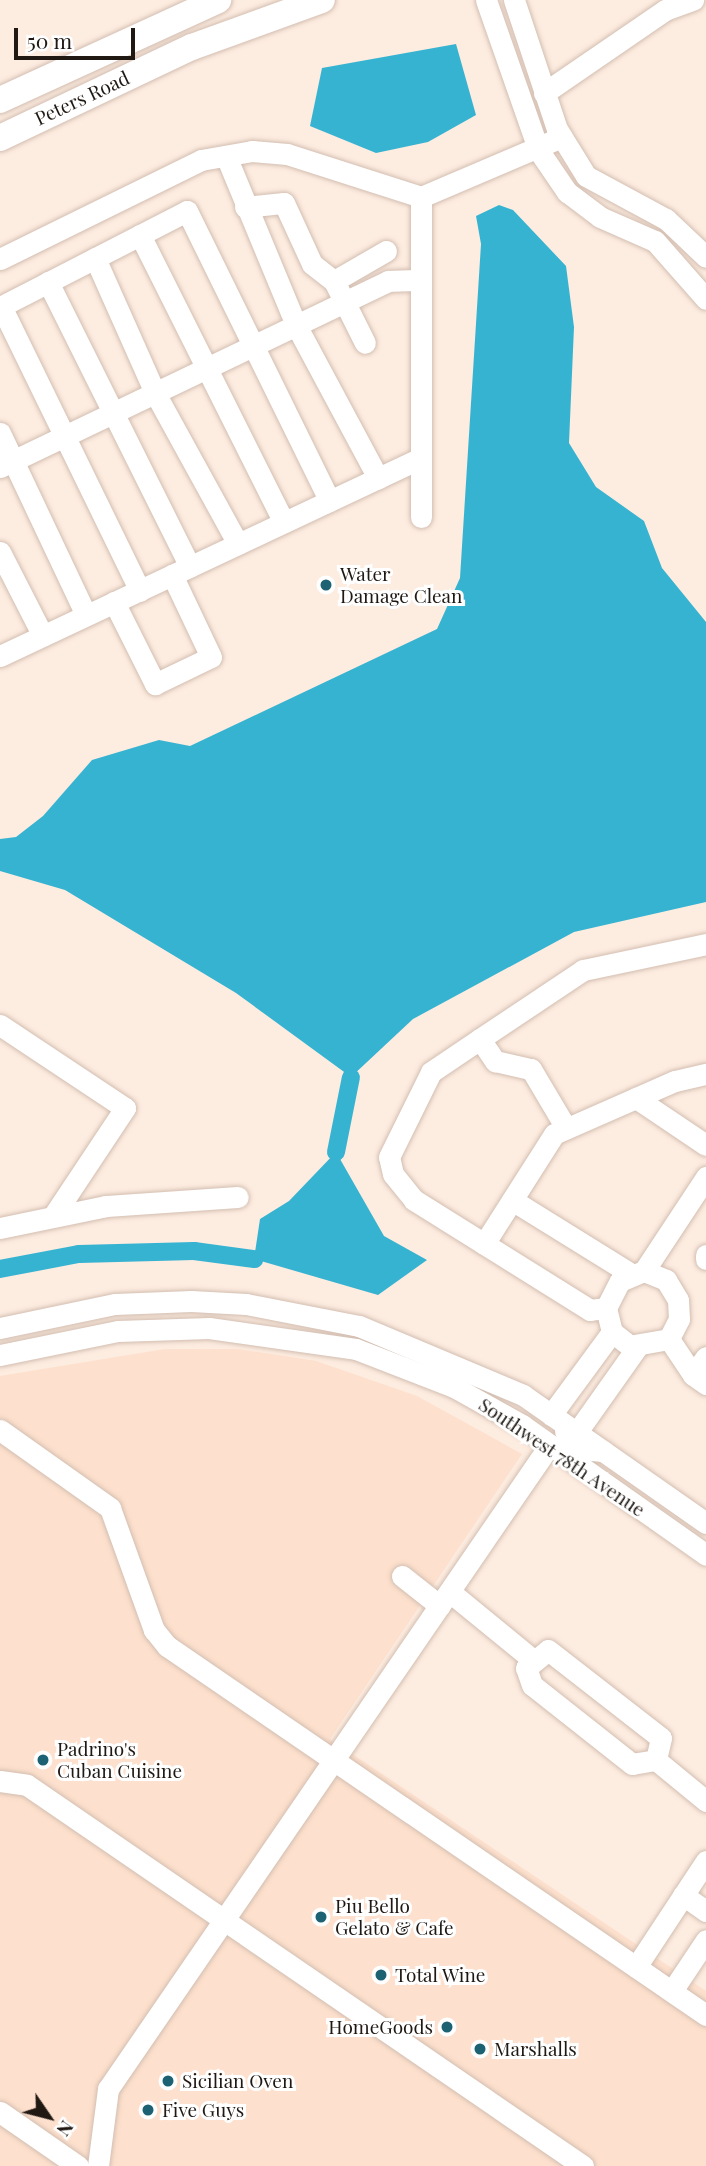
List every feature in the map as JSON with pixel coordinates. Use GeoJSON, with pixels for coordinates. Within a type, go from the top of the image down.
{"type":"FeatureCollection","features":[{"type":"Feature","properties":{"kind":"main road","name":"Peters Road"},"geometry":{"type":"LineString","coordinates":[[0,100],[218,0]]}},
{"type":"Feature","properties":{"kind":"main road","name":"Peters Road"},"geometry":{"type":"LineString","coordinates":[[0,138],[192,47],[321,0]]}},
{"type":"Feature","properties":{"kind":"street"},"geometry":{"type":"LineString","coordinates":[[486,0],[539,151],[583,206],[655,241],[706,299]]}},
{"type":"Feature","properties":{"kind":"street"},"geometry":{"type":"LineString","coordinates":[[514,0],[542,87],[562,137],[586,176],[666,219],[706,257]]}},
{"type":"Feature","properties":{"kind":"street"},"geometry":{"type":"LineString","coordinates":[[518,90],[542,87],[665,10],[693,0]]}},
{"type":"Feature","properties":{"kind":"street"},"geometry":{"type":"LineString","coordinates":[[0,259],[201,160],[226,156],[287,154],[421,197],[539,151],[562,137]]}},
{"type":"Feature","properties":{"kind":"street"},"geometry":{"type":"LineString","coordinates":[[226,156],[296,325],[378,478]]}},
{"type":"Feature","properties":{"kind":"street"},"geometry":{"type":"LineString","coordinates":[[421,197],[421,517]]}},
{"type":"Feature","properties":{"kind":"street"},"geometry":{"type":"LineString","coordinates":[[245,207],[284,203],[312,264],[334,281],[365,343]]}},
{"type":"Feature","properties":{"kind":"street"},"geometry":{"type":"LineString","coordinates":[[139,591],[0,307],[187,211],[251,347],[330,501]]}},
{"type":"Feature","properties":{"kind":"street"},"geometry":{"type":"LineString","coordinates":[[140,236],[204,370],[284,522]]}},
{"type":"Feature","properties":{"kind":"street"},"geometry":{"type":"LineString","coordinates":[[334,281],[386,251]]}},
{"type":"Feature","properties":{"kind":"street"},"geometry":{"type":"LineString","coordinates":[[95,258],[155,393],[238,544]]}},
{"type":"Feature","properties":{"kind":"street"},"geometry":{"type":"LineString","coordinates":[[7,464],[115,416],[155,393],[388,281],[421,280]]}},
{"type":"Feature","properties":{"kind":"street"},"geometry":{"type":"LineString","coordinates":[[48,282],[115,416],[181,571],[211,657],[155,684],[114,603]]}},
{"type":"Feature","properties":{"kind":"street"},"geometry":{"type":"LineString","coordinates":[[0,433],[7,464],[86,615]]}},
{"type":"Feature","properties":{"kind":"street"},"geometry":{"type":"LineString","coordinates":[[0,656],[421,458]]}},
{"type":"Feature","properties":{"kind":"street"},"geometry":{"type":"LineString","coordinates":[[0,552],[43,636]]}},
{"type":"Feature","properties":{"kind":"street"},"geometry":{"type":"LineString","coordinates":[[606,1308],[590,1310],[414,1199],[393,1174],[389,1157],[431,1072],[480,1039],[583,971],[706,944]]}},
{"type":"Feature","properties":{"kind":"street"},"geometry":{"type":"LineString","coordinates":[[0,1025],[124,1108],[54,1215]]}},
{"type":"Feature","properties":{"kind":"street"},"geometry":{"type":"LineString","coordinates":[[480,1039],[495,1060],[531,1069],[566,1128]]}},
{"type":"Feature","properties":{"kind":"street"},"geometry":{"type":"LineString","coordinates":[[484,1244],[554,1134],[636,1098],[706,1074]]}},
{"type":"Feature","properties":{"kind":"street"},"geometry":{"type":"LineString","coordinates":[[636,1098],[706,1145]]}},
{"type":"Feature","properties":{"kind":"street"},"geometry":{"type":"LineString","coordinates":[[669,1339],[638,1346],[612,1332],[606,1308],[620,1281],[638,1273],[706,1177]]}},
{"type":"Feature","properties":{"kind":"street"},"geometry":{"type":"LineString","coordinates":[[0,1228],[54,1215],[238,1197]]}},
{"type":"Feature","properties":{"kind":"street"},"geometry":{"type":"LineString","coordinates":[[512,1200],[638,1273],[666,1280],[678,1300],[679,1319],[669,1339]]}},
{"type":"Feature","properties":{"kind":"street","name":"Southwest 78th Avenue"},"geometry":{"type":"LineString","coordinates":[[0,1328],[115,1304],[191,1301],[297,1312],[406,1341],[471,1368],[551,1415],[706,1523]]}},
{"type":"Feature","properties":{"kind":"street","name":"Southwest 78th Avenue"},"geometry":{"type":"LineString","coordinates":[[0,1355],[118,1331],[209,1328],[313,1339],[403,1365],[522,1425],[706,1555]]}},
{"type":"Feature","properties":{"kind":"street"},"geometry":{"type":"LineString","coordinates":[[551,1415],[612,1332]]}},
{"type":"Feature","properties":{"kind":"street"},"geometry":{"type":"LineString","coordinates":[[669,1339],[700,1380]]}},
{"type":"Feature","properties":{"kind":"street"},"geometry":{"type":"LineString","coordinates":[[522,1425],[577,1432],[638,1346]]}},
{"type":"Feature","properties":{"kind":"street"},"geometry":{"type":"LineString","coordinates":[[700,1380],[706,1357]]}},
{"type":"Feature","properties":{"kind":"street"},"geometry":{"type":"LineString","coordinates":[[0,1430],[110,1508],[158,1639],[333,1763],[706,2015]]}},
{"type":"Feature","properties":{"kind":"street"},"geometry":{"type":"LineString","coordinates":[[98,2166],[108,2089],[227,1920],[549,1446],[603,1451]]}},
{"type":"Feature","properties":{"kind":"street"},"geometry":{"type":"LineString","coordinates":[[402,1576],[445,1600],[531,1659]]}},
{"type":"Feature","properties":{"kind":"street"},"geometry":{"type":"LineString","coordinates":[[656,1760],[661,1738],[565,1660],[548,1650],[531,1659],[525,1671],[532,1685],[632,1764],[656,1760],[706,1801]]}},
{"type":"Feature","properties":{"kind":"street"},"geometry":{"type":"LineString","coordinates":[[0,1781],[27,1785],[582,2166]]}},
{"type":"Feature","properties":{"kind":"street"},"geometry":{"type":"LineString","coordinates":[[636,1967],[706,1861]]}},
{"type":"Feature","properties":{"kind":"street"},"geometry":{"type":"LineString","coordinates":[[683,1895],[706,1911]]}},
{"type":"Feature","properties":{"kind":"street"},"geometry":{"type":"LineString","coordinates":[[672,1991],[706,1940]]}},
{"type":"Feature","properties":{"kind":"street"},"geometry":{"type":"LineString","coordinates":[[0,2112],[78,2166]]}},
{"type":"Feature","properties":{"kind":"shaded area"},"geometry":{"type":"Polygon","coordinates":[[[165,1349],[237,1349],[316,1361],[417,1396],[522,1454],[330,1739],[706,1991],[706,2166],[0,2166],[0,1376],[165,1349]]]}},
{"type":"Feature","properties":{"kind":"water"},"geometry":{"type":"Polygon","coordinates":[[[456,44],[476,115],[428,142],[376,153],[310,126],[322,68],[456,44]]]}},
{"type":"Feature","properties":{"kind":"water"},"geometry":{"type":"Polygon","coordinates":[[[499,205],[513,210],[566,266],[574,327],[569,443],[596,487],[644,521],[662,568],[706,622],[706,902],[574,932],[413,1019],[351,1077],[236,993],[65,890],[0,871],[0,839],[16,837],[43,816],[92,760],[159,740],[190,746],[437,629],[460,578],[481,244],[476,216],[499,205]]]}},
{"type":"Feature","properties":{"kind":"water"},"geometry":{"type":"Polygon","coordinates":[[[336,1152],[384,1236],[427,1260],[378,1295],[254,1259],[260,1219],[289,1201],[336,1152]]]}},
{"type":"Feature","properties":{"kind":"waterway"},"geometry":{"type":"LineString","coordinates":[[336,1152],[351,1077]]}},
{"type":"Feature","properties":{"kind":"waterway"},"geometry":{"type":"LineString","coordinates":[[0,1269],[79,1254],[194,1251],[254,1259]]}},
{"type":"Feature","properties":{"kind":"place","name":"Water Damage Clean"},"geometry":{"type":"Point","coordinates":[326,585]}},
{"type":"Feature","properties":{"kind":"place","name":"Padrino's Cuban Cuisine"},"geometry":{"type":"Point","coordinates":[43,1760]}},
{"type":"Feature","properties":{"kind":"place","name":"Piu Bello Gelato & Cafe"},"geometry":{"type":"Point","coordinates":[321,1917]}},
{"type":"Feature","properties":{"kind":"place","name":"Total Wine"},"geometry":{"type":"Point","coordinates":[381,1975]}},
{"type":"Feature","properties":{"kind":"place","name":"HomeGoods"},"geometry":{"type":"Point","coordinates":[447,2027]}},
{"type":"Feature","properties":{"kind":"place","name":"Marshalls"},"geometry":{"type":"Point","coordinates":[480,2049]}},
{"type":"Feature","properties":{"kind":"place","name":"Sicilian Oven"},"geometry":{"type":"Point","coordinates":[168,2081]}},
{"type":"Feature","properties":{"kind":"place","name":"Five Guys"},"geometry":{"type":"Point","coordinates":[148,2110]}}]}
